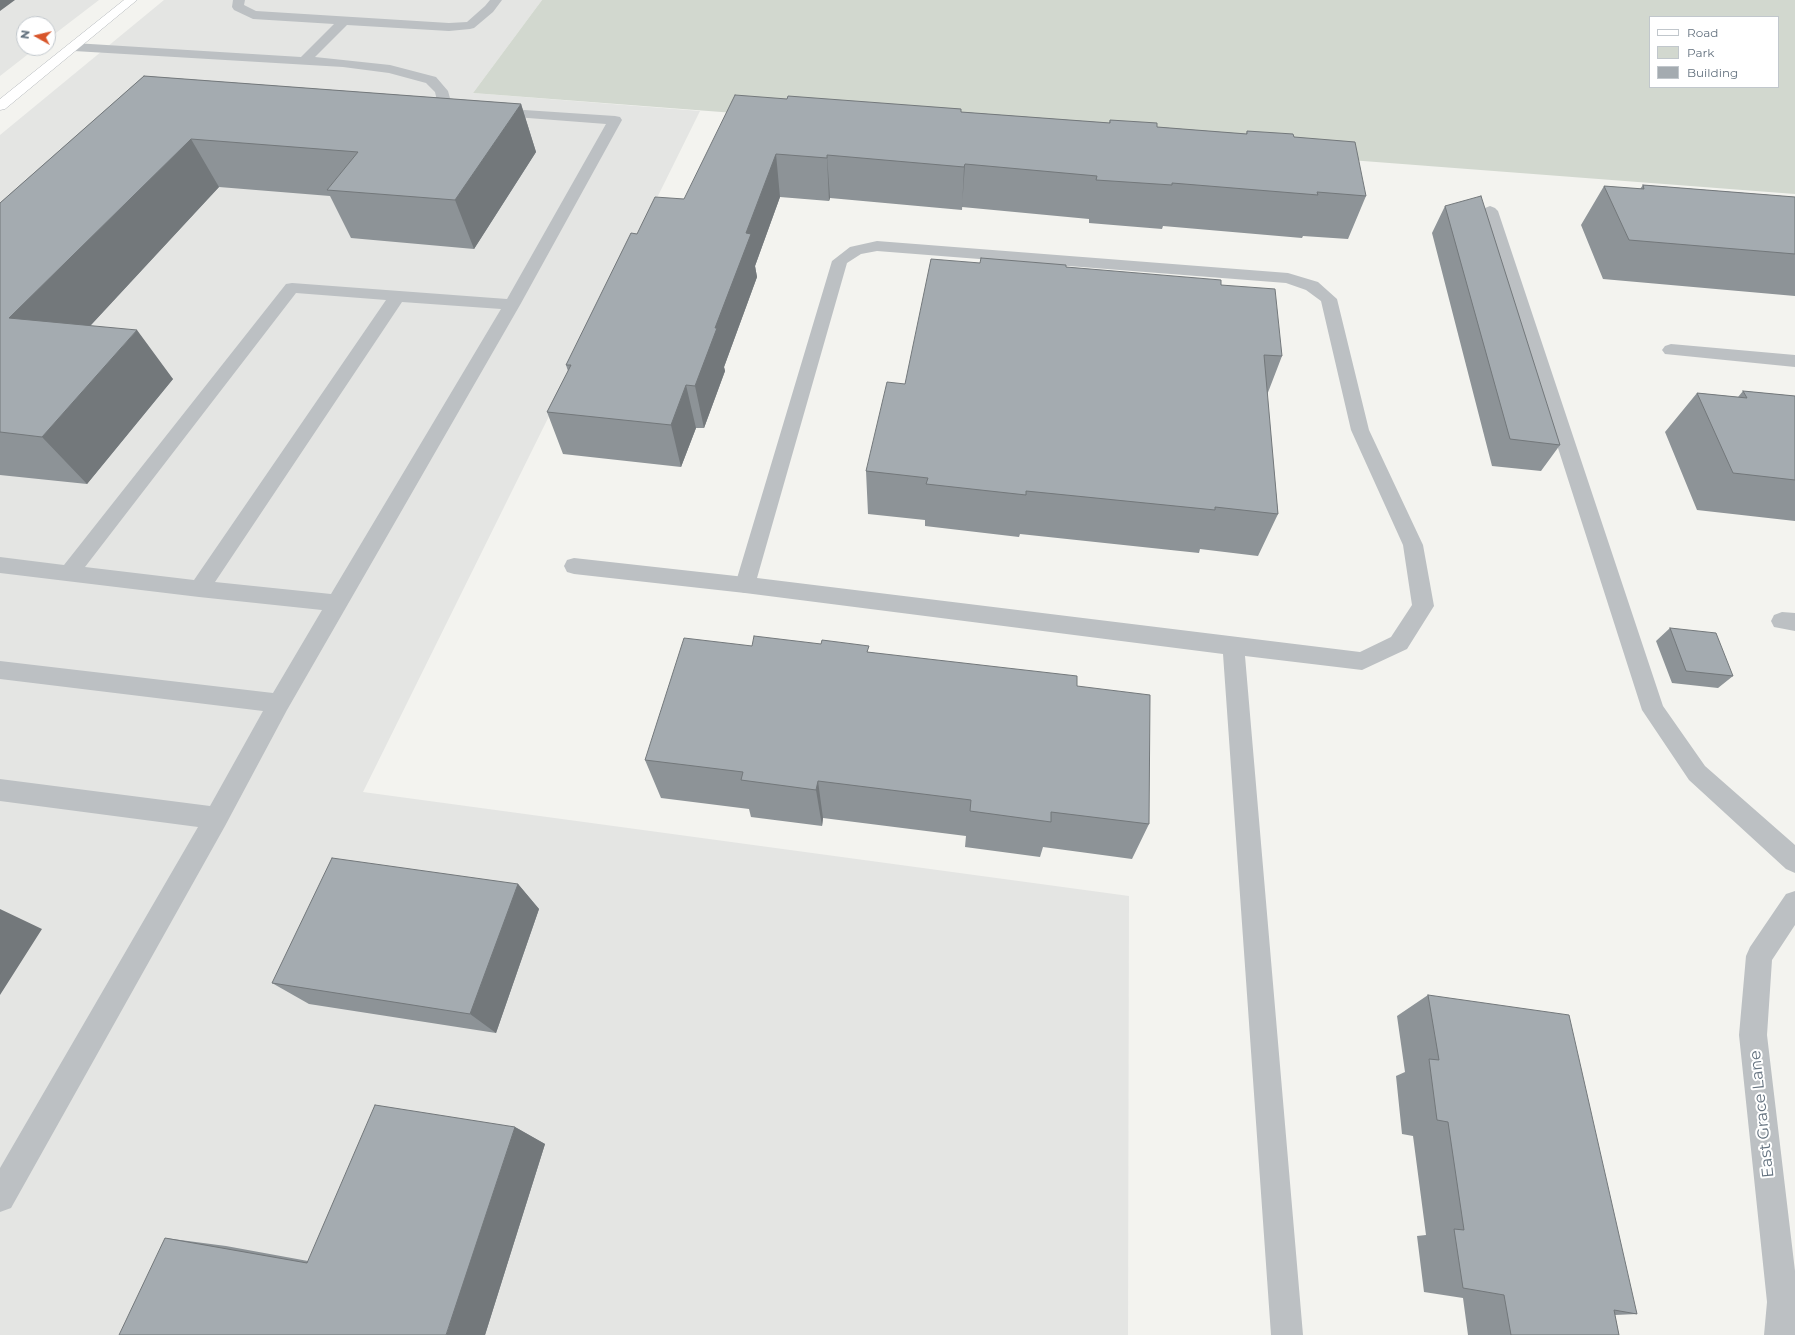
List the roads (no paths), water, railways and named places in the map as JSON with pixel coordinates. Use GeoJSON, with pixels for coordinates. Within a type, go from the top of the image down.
{"type":"FeatureCollection","features":[{"type":"Feature","properties":{"kind":"street"},"geometry":{"type":"LineString","coordinates":[[2,102],[74,47],[131,0]]}},
{"type":"Feature","properties":{"kind":"street"},"geometry":{"type":"LineString","coordinates":[[239,0],[238,7],[253,15],[449,27],[470,25],[489,9],[496,0]]}},
{"type":"Feature","properties":{"kind":"street"},"geometry":{"type":"LineString","coordinates":[[304,61],[344,21]]}},
{"type":"Feature","properties":{"kind":"street"},"geometry":{"type":"LineString","coordinates":[[0,1197],[216,818],[279,703],[512,305],[615,120],[453,109],[431,80],[390,69],[343,63],[74,47]]}},
{"type":"Feature","properties":{"kind":"street"},"geometry":{"type":"LineString","coordinates":[[1490,211],[1653,710],[1697,773],[1795,861]]}},
{"type":"Feature","properties":{"kind":"street"},"geometry":{"type":"LineString","coordinates":[[574,566],[745,585],[1362,661],[1399,643],[1423,606],[1413,545],[1360,430],[1329,299],[1312,286],[1288,278],[878,246],[856,250],[840,261],[745,585]]}},
{"type":"Feature","properties":{"kind":"street"},"geometry":{"type":"LineString","coordinates":[[69,573],[292,288],[512,305]]}},
{"type":"Feature","properties":{"kind":"street"},"geometry":{"type":"LineString","coordinates":[[198,589],[397,296]]}},
{"type":"Feature","properties":{"kind":"street"},"geometry":{"type":"LineString","coordinates":[[1671,350],[1795,361]]}},
{"type":"Feature","properties":{"kind":"street"},"geometry":{"type":"LineString","coordinates":[[0,565],[198,589],[337,603]]}},
{"type":"Feature","properties":{"kind":"street"},"geometry":{"type":"LineString","coordinates":[[1233,646],[1287,1335]]}},
{"type":"Feature","properties":{"kind":"street"},"geometry":{"type":"LineString","coordinates":[[0,670],[279,703]]}},
{"type":"Feature","properties":{"kind":"street"},"geometry":{"type":"LineString","coordinates":[[0,790],[216,818]]}},
{"type":"Feature","properties":{"kind":"street","name":"East Grace Lane"},"geometry":{"type":"LineString","coordinates":[[1780,1335],[1783,1302],[1753,1035],[1759,956],[1795,904]]}}]}
